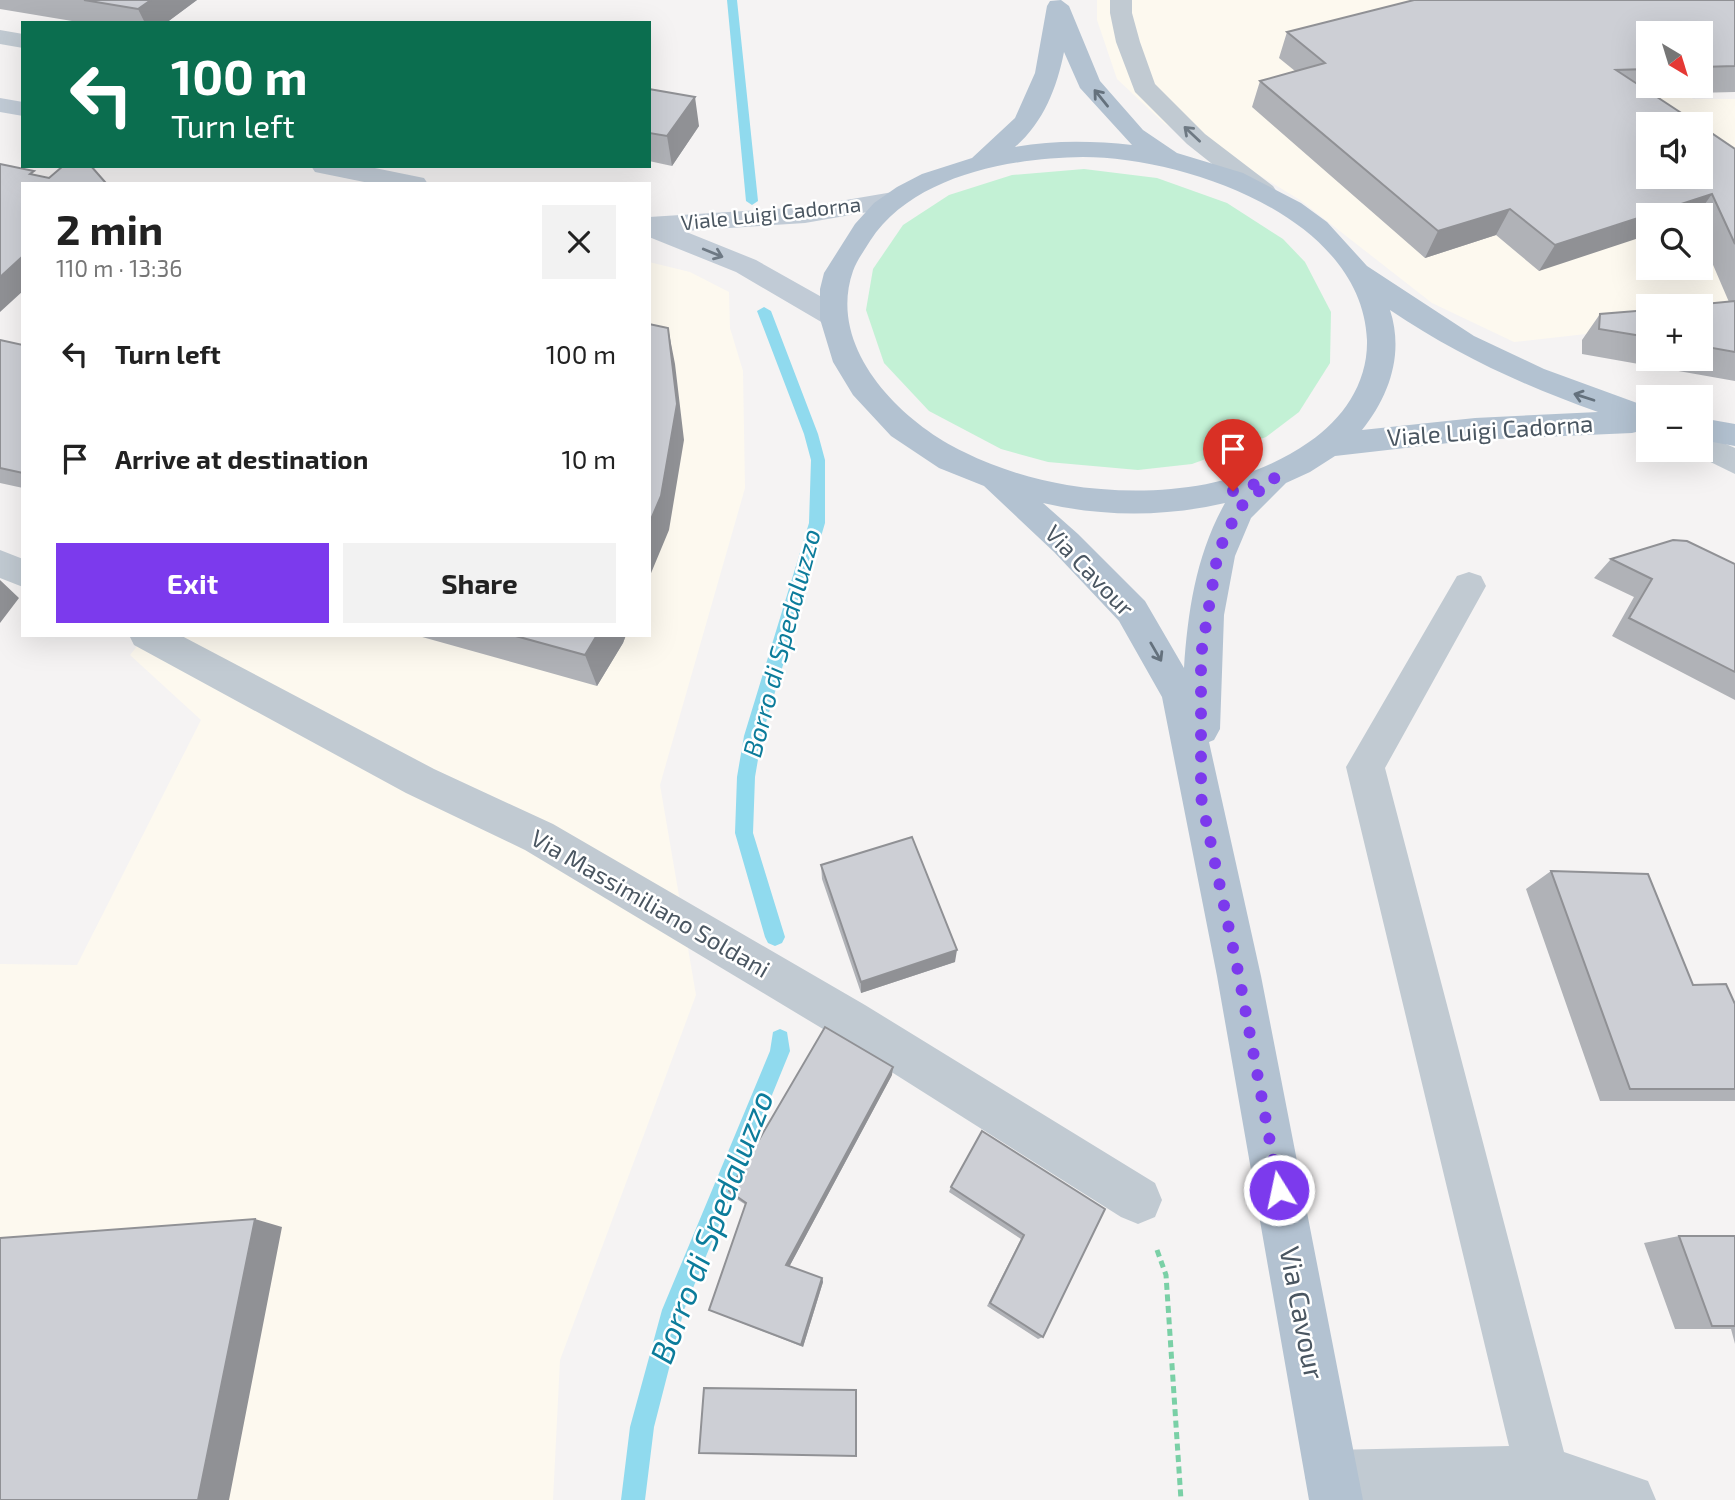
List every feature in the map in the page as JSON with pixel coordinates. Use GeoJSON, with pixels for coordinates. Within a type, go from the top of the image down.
{"type":"FeatureCollection","features":[{"type":"Feature","properties":{"kind":"main road"},"geometry":{"type":"LineString","coordinates":[[1058,5],[1089,83],[1134,135],[1170,159]]}},
{"type":"Feature","properties":{"kind":"main road"},"geometry":{"type":"LineString","coordinates":[[983,160],[1017,132],[1034,111],[1045,84],[1058,5]]}},
{"type":"Feature","properties":{"kind":"main road"},"geometry":{"type":"LineString","coordinates":[[1043,150],[1106,150],[1170,159],[1219,173],[1264,192],[1319,228],[1360,273],[1380,316],[1382,361],[1366,405],[1331,445],[1275,478],[1211,497],[1139,503],[1064,497],[993,478],[928,447],[878,407],[846,362],[833,316],[838,272],[859,233],[893,200],[934,177],[983,160],[1043,150]]}},
{"type":"Feature","properties":{"kind":"main road","name":"Viale Luigi Cadorna"},"geometry":{"type":"LineString","coordinates":[[1360,273],[1447,336],[1504,366],[1636,416]]}},
{"type":"Feature","properties":{"kind":"main road","name":"Viale Luigi Cadorna"},"geometry":{"type":"LineString","coordinates":[[1331,445],[1475,429],[1636,421]]}},
{"type":"Feature","properties":{"kind":"main road"},"geometry":{"type":"LineString","coordinates":[[1713,431],[1735,436]]}},
{"type":"Feature","properties":{"kind":"main road","name":"Via Cavour"},"geometry":{"type":"LineString","coordinates":[[993,478],[1066,543],[1132,611],[1180,695],[1239,976],[1334,1488]]}},
{"type":"Feature","properties":{"kind":"main road","name":"Via Cavour"},"geometry":{"type":"LineString","coordinates":[[1201,797],[1201,655],[1218,552],[1239,508],[1275,478]]}},
{"type":"Feature","properties":{"kind":"street"},"geometry":{"type":"LineString","coordinates":[[1121,0],[1121,13],[1128,42],[1144,87],[1196,139],[1264,192]]}},
{"type":"Feature","properties":{"kind":"street"},"geometry":{"type":"LineString","coordinates":[[0,37],[21,41]]}},
{"type":"Feature","properties":{"kind":"street"},"geometry":{"type":"LineString","coordinates":[[0,105],[21,109]]}},
{"type":"Feature","properties":{"kind":"street"},"geometry":{"type":"LineString","coordinates":[[334,168],[405,182]]}},
{"type":"Feature","properties":{"kind":"street","name":"Viale Luigi Cadorna"},"geometry":{"type":"LineString","coordinates":[[651,226],[805,215],[893,200]]}},
{"type":"Feature","properties":{"kind":"street","name":"Viale Luigi Cadorna"},"geometry":{"type":"LineString","coordinates":[[651,227],[746,266],[833,316]]}},
{"type":"Feature","properties":{"kind":"street"},"geometry":{"type":"LineString","coordinates":[[1713,450],[1735,462]]}},
{"type":"Feature","properties":{"kind":"street"},"geometry":{"type":"LineString","coordinates":[[0,563],[21,573]]}},
{"type":"Feature","properties":{"kind":"street"},"geometry":{"type":"LineString","coordinates":[[1469,586],[1365,768],[1542,1472]]}},
{"type":"Feature","properties":{"kind":"street","name":"Via Massimiliano Soldani"},"geometry":{"type":"LineString","coordinates":[[151,637],[420,781],[539,838],[849,1020],[1138,1200]]}},
{"type":"Feature","properties":{"kind":"street"},"geometry":{"type":"LineString","coordinates":[[1334,1488],[1542,1472],[1629,1500]]}},
{"type":"Feature","properties":{"kind":"path"},"geometry":{"type":"LineString","coordinates":[[1138,1200],[1166,1275],[1181,1500]]}},
{"type":"Feature","properties":{"kind":"shaded area"},"geometry":{"type":"Polygon","coordinates":[[[1097,0],[1735,0],[1611,22],[1636,65],[1636,98],[1735,99],[1735,317],[1713,310],[1713,294],[1636,294],[1636,328],[1514,342],[1432,303],[1300,200],[1246,167],[1165,124],[1117,79],[1097,20],[1097,0]]]}},
{"type":"Feature","properties":{"kind":"shaded area"},"geometry":{"type":"Polygon","coordinates":[[[651,262],[690,272],[729,292],[730,328],[743,371],[745,488],[660,785],[696,995],[560,1360],[553,1500],[0,1500],[0,964],[77,965],[201,720],[130,655],[144,637],[651,637],[651,262]]]}},
{"type":"Feature","properties":{"kind":"green space"},"geometry":{"type":"Polygon","coordinates":[[[1084,169],[1157,178],[1227,203],[1283,239],[1305,262],[1331,312],[1330,363],[1299,412],[1266,437],[1192,464],[1138,470],[1048,462],[1001,449],[929,411],[884,363],[866,310],[873,269],[903,225],[949,195],[1012,175],[1084,169]]]}},
{"type":"Feature","properties":{"kind":"building"},"geometry":{"type":"Polygon","coordinates":[[[84,0],[151,0],[138,9],[84,0]]]}},
{"type":"Feature","properties":{"kind":"building"},"geometry":{"type":"Polygon","coordinates":[[[1414,0],[1735,0],[1735,66],[1713,67],[1713,21],[1636,21],[1636,69],[1616,70],[1636,83],[1636,98],[1659,98],[1680,112],[1636,112],[1636,189],[1713,189],[1713,134],[1735,149],[1735,244],[1712,194],[1684,203],[1636,203],[1636,219],[1555,245],[1510,209],[1438,231],[1260,81],[1325,63],[1287,32],[1414,0]]]}},
{"type":"Feature","properties":{"kind":"building"},"geometry":{"type":"Polygon","coordinates":[[[651,89],[695,97],[667,136],[651,133],[651,89]]]}},
{"type":"Feature","properties":{"kind":"building"},"geometry":{"type":"Polygon","coordinates":[[[0,164],[34,171],[30,174],[49,178],[61,168],[93,168],[105,182],[21,182],[21,258],[0,277],[0,164]]]}},
{"type":"Feature","properties":{"kind":"building"},"geometry":{"type":"Polygon","coordinates":[[[1735,301],[1735,352],[1713,348],[1713,303],[1735,301]]]}},
{"type":"Feature","properties":{"kind":"building"},"geometry":{"type":"Polygon","coordinates":[[[1636,311],[1636,335],[1599,329],[1600,314],[1636,311]]]}},
{"type":"Feature","properties":{"kind":"building"},"geometry":{"type":"Polygon","coordinates":[[[651,324],[668,328],[677,404],[661,496],[651,519],[651,324]]]}},
{"type":"Feature","properties":{"kind":"building"},"geometry":{"type":"Polygon","coordinates":[[[0,340],[21,345],[21,473],[0,468],[0,340]]]}},
{"type":"Feature","properties":{"kind":"building"},"geometry":{"type":"Polygon","coordinates":[[[1673,540],[1687,541],[1735,564],[1735,672],[1629,618],[1652,579],[1611,559],[1673,540]]]}},
{"type":"Feature","properties":{"kind":"building"},"geometry":{"type":"Polygon","coordinates":[[[519,637],[596,637],[585,655],[519,637]]]}},
{"type":"Feature","properties":{"kind":"building"},"geometry":{"type":"Polygon","coordinates":[[[912,837],[957,950],[861,982],[821,865],[912,837]]]}},
{"type":"Feature","properties":{"kind":"building"},"geometry":{"type":"Polygon","coordinates":[[[1551,871],[1648,874],[1693,985],[1726,984],[1735,1004],[1735,1089],[1630,1089],[1551,871]]]}},
{"type":"Feature","properties":{"kind":"building"},"geometry":{"type":"Polygon","coordinates":[[[825,1027],[893,1067],[786,1265],[822,1278],[801,1345],[709,1310],[746,1203],[729,1191],[825,1027]]]}},
{"type":"Feature","properties":{"kind":"building"},"geometry":{"type":"Polygon","coordinates":[[[982,1131],[1105,1209],[1043,1337],[990,1303],[1024,1235],[951,1187],[982,1131]]]}},
{"type":"Feature","properties":{"kind":"building"},"geometry":{"type":"Polygon","coordinates":[[[255,1219],[198,1500],[0,1500],[0,1238],[255,1219]]]}},
{"type":"Feature","properties":{"kind":"building"},"geometry":{"type":"Polygon","coordinates":[[[1679,1236],[1735,1236],[1735,1326],[1712,1326],[1679,1236]]]}},
{"type":"Feature","properties":{"kind":"building"},"geometry":{"type":"Polygon","coordinates":[[[704,1388],[856,1390],[856,1456],[699,1453],[704,1388]]]}},
{"type":"Feature","properties":{"kind":"waterway","name":"Borro di Spedaluzzo"},"geometry":{"type":"LineString","coordinates":[[732,0],[752,201]]}},
{"type":"Feature","properties":{"kind":"waterway","name":"Borro di Spedaluzzo"},"geometry":{"type":"LineString","coordinates":[[764,311],[811,434],[818,460],[817,523],[753,736],[746,777],[744,833],[775,937]]}},
{"type":"Feature","properties":{"kind":"waterway","name":"Borro di Spedaluzzo"},"geometry":{"type":"LineString","coordinates":[[633,1500],[642,1427],[673,1310],[780,1051],[780,1039]]}},
{"type":"Feature","properties":{"kind":"route"},"geometry":{"type":"LineString","coordinates":[[1233,491],[1275,478],[1239,508],[1218,552],[1201,655],[1201,797],[1239,976],[1279,1190]]}}]}
